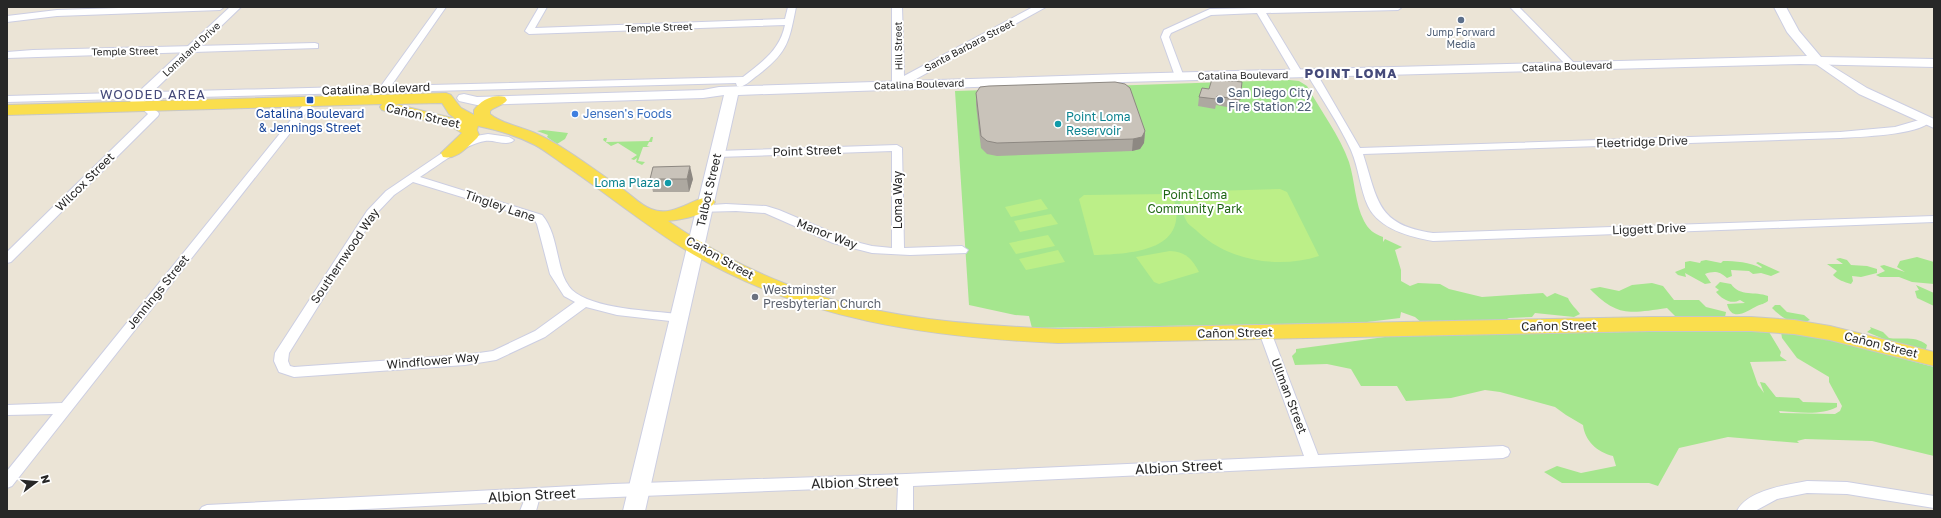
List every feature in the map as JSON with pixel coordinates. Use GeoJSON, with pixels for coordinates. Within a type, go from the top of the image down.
{"type":"FeatureCollection","features":[{"type":"Feature","properties":{"kind":"main road"},"geometry":{"type":"LineString","coordinates":[[1780,7],[1793,32],[1818,60]]}},
{"type":"Feature","properties":{"kind":"main road","name":"Catalina Boulevard"},"geometry":{"type":"LineString","coordinates":[[8,108],[143,101],[310,102],[446,98],[499,100],[703,94],[726,91],[898,85],[1818,60],[1934,64]]}},
{"type":"Feature","properties":{"kind":"main road","name":"Catalina Boulevard"},"geometry":{"type":"LineString","coordinates":[[464,98],[482,94],[706,88],[726,91]]}},
{"type":"Feature","properties":{"kind":"main road"},"geometry":{"type":"LineString","coordinates":[[724,123],[746,98],[755,93],[771,89]]}},
{"type":"Feature","properties":{"kind":"main road","name":"Talbot Street"},"geometry":{"type":"LineString","coordinates":[[634,511],[696,247],[702,206],[724,123],[729,99],[726,91]]}},
{"type":"Feature","properties":{"kind":"main road","name":"Cañon Street"},"geometry":{"type":"LineString","coordinates":[[446,98],[453,108],[462,115],[491,122],[540,141],[557,150],[572,164],[696,247],[763,282],[797,295],[859,313],[930,327],[1000,334],[1058,336],[1651,324],[1751,324],[1830,333],[1867,341],[1934,359]]}},
{"type":"Feature","properties":{"kind":"main road"},"geometry":{"type":"LineString","coordinates":[[491,122],[482,115],[482,110],[488,104],[499,100]]}},
{"type":"Feature","properties":{"kind":"main road","name":"Cañon Street"},"geometry":{"type":"LineString","coordinates":[[339,101],[393,108],[482,130],[549,157],[572,164]]}},
{"type":"Feature","properties":{"kind":"main road"},"geometry":{"type":"LineString","coordinates":[[449,153],[471,135],[470,130],[456,123]]}},
{"type":"Feature","properties":{"kind":"main road"},"geometry":{"type":"LineString","coordinates":[[647,214],[662,216],[702,206]]}},
{"type":"Feature","properties":{"kind":"street"},"geometry":{"type":"LineString","coordinates":[[7,19],[57,13],[220,7]]}},
{"type":"Feature","properties":{"kind":"street","name":"Lomaland Drive"},"geometry":{"type":"LineString","coordinates":[[143,101],[191,49],[236,7]]}},
{"type":"Feature","properties":{"kind":"street"},"geometry":{"type":"LineString","coordinates":[[384,89],[442,7]]}},
{"type":"Feature","properties":{"kind":"street","name":"Temple Street"},"geometry":{"type":"LineString","coordinates":[[543,7],[529,31],[789,22]]}},
{"type":"Feature","properties":{"kind":"street","name":"Talbot Street"},"geometry":{"type":"LineString","coordinates":[[726,91],[745,80],[779,49],[786,36],[792,7]]}},
{"type":"Feature","properties":{"kind":"street","name":"Hill Street"},"geometry":{"type":"LineString","coordinates":[[897,7],[898,85]]}},
{"type":"Feature","properties":{"kind":"street","name":"Santa Barbara Street"},"geometry":{"type":"LineString","coordinates":[[898,85],[911,76],[1041,7]]}},
{"type":"Feature","properties":{"kind":"street"},"geometry":{"type":"LineString","coordinates":[[1197,7],[1210,12]]}},
{"type":"Feature","properties":{"kind":"street"},"geometry":{"type":"LineString","coordinates":[[1179,77],[1165,42],[1167,32],[1210,12],[1259,9],[1398,7]]}},
{"type":"Feature","properties":{"kind":"street"},"geometry":{"type":"LineString","coordinates":[[1514,7],[1572,66]]}},
{"type":"Feature","properties":{"kind":"street"},"geometry":{"type":"LineString","coordinates":[[1259,9],[1298,74]]}},
{"type":"Feature","properties":{"kind":"street","name":"Temple Street"},"geometry":{"type":"LineString","coordinates":[[7,55],[33,53],[315,46]]}},
{"type":"Feature","properties":{"kind":"street"},"geometry":{"type":"LineString","coordinates":[[1818,60],[1863,91],[1930,123]]}},
{"type":"Feature","properties":{"kind":"street"},"geometry":{"type":"LineString","coordinates":[[1312,74],[1357,152]]}},
{"type":"Feature","properties":{"kind":"street","name":"Catalina Boulevard"},"geometry":{"type":"LineString","coordinates":[[143,101],[384,89],[745,80]]}},
{"type":"Feature","properties":{"kind":"street","name":"Wilcox Street"},"geometry":{"type":"LineString","coordinates":[[7,259],[154,114],[143,101]]}},
{"type":"Feature","properties":{"kind":"street","name":"Jennings Street"},"geometry":{"type":"LineString","coordinates":[[7,482],[310,102]]}},
{"type":"Feature","properties":{"kind":"street","name":"Fleetridge Drive"},"geometry":{"type":"LineString","coordinates":[[1357,152],[1840,135],[1885,131],[1930,123]]}},
{"type":"Feature","properties":{"kind":"street","name":"Southernwood Way"},"geometry":{"type":"LineString","coordinates":[[282,353],[371,213],[390,194],[449,153],[480,138],[488,137],[509,140]]}},
{"type":"Feature","properties":{"kind":"street","name":"Point Street"},"geometry":{"type":"LineString","coordinates":[[716,154],[898,148]]}},
{"type":"Feature","properties":{"kind":"street","name":"Loma Way"},"geometry":{"type":"LineString","coordinates":[[898,148],[898,251]]}},
{"type":"Feature","properties":{"kind":"street","name":"Liggett Drive"},"geometry":{"type":"LineString","coordinates":[[1357,152],[1374,206],[1386,220],[1409,232],[1434,236],[1934,219]]}},
{"type":"Feature","properties":{"kind":"street","name":"Tingley Lane"},"geometry":{"type":"LineString","coordinates":[[411,178],[538,217],[543,223],[556,274],[568,292],[584,302],[617,310],[679,318]]}},
{"type":"Feature","properties":{"kind":"street","name":"Manor Way"},"geometry":{"type":"LineString","coordinates":[[702,206],[749,208],[769,211],[845,244],[870,249],[898,251],[962,250]]}},
{"type":"Feature","properties":{"kind":"street","name":"Windflower Way"},"geometry":{"type":"LineString","coordinates":[[282,353],[281,361],[284,369],[294,372],[466,360],[496,354],[517,346],[540,334],[584,302]]}},
{"type":"Feature","properties":{"kind":"street","name":"Ullman Street"},"geometry":{"type":"LineString","coordinates":[[1265,332],[1313,460]]}},
{"type":"Feature","properties":{"kind":"street"},"geometry":{"type":"LineString","coordinates":[[7,410],[65,408]]}},
{"type":"Feature","properties":{"kind":"street","name":"Albion Street"},"geometry":{"type":"LineString","coordinates":[[207,511],[416,506],[533,495],[906,480],[1503,452]]}},
{"type":"Feature","properties":{"kind":"street"},"geometry":{"type":"LineString","coordinates":[[905,511],[906,480]]}},
{"type":"Feature","properties":{"kind":"street"},"geometry":{"type":"LineString","coordinates":[[1746,511],[1752,505],[1774,494],[1807,487],[1847,488],[1934,502]]}},
{"type":"Feature","properties":{"kind":"street"},"geometry":{"type":"LineString","coordinates":[[528,511],[533,495]]}},
{"type":"Feature","properties":{"kind":"green space","name":"Point Loma Community Park"},"geometry":{"type":"Polygon","coordinates":[[[1289,80],[1299,81],[1307,86],[1330,123],[1349,162],[1361,214],[1369,229],[1383,237],[1383,242],[1385,239],[1402,247],[1395,250],[1401,270],[1401,281],[1410,286],[1418,283],[1440,284],[1449,289],[1482,297],[1543,293],[1547,297],[1555,293],[1568,298],[1580,314],[1574,317],[1535,313],[1532,317],[1509,318],[1505,320],[1422,323],[1415,317],[1401,312],[1400,318],[1359,323],[1032,328],[1029,316],[1015,315],[969,305],[955,91],[1289,80]]]}},
{"type":"Feature","properties":{"kind":"green space"},"geometry":{"type":"Polygon","coordinates":[[[543,130],[568,133],[565,139],[557,144],[547,137],[548,135],[537,131],[543,130]]]}},
{"type":"Feature","properties":{"kind":"green space"},"geometry":{"type":"Polygon","coordinates":[[[651,137],[653,137],[652,142],[649,142],[647,146],[650,147],[643,147],[638,161],[645,162],[642,165],[636,162],[637,158],[634,160],[631,159],[637,155],[618,143],[611,146],[603,140],[604,138],[607,138],[606,142],[649,141],[651,137]]]}},
{"type":"Feature","properties":{"kind":"green space"},"geometry":{"type":"Polygon","coordinates":[[[1280,189],[1287,192],[1319,256],[1288,262],[1271,262],[1239,256],[1224,250],[1210,242],[1188,223],[1185,219],[1178,192],[1280,189]]]}},
{"type":"Feature","properties":{"kind":"green space"},"geometry":{"type":"Polygon","coordinates":[[[1172,194],[1176,213],[1174,227],[1167,238],[1156,245],[1142,250],[1126,253],[1094,255],[1079,199],[1084,195],[1172,194]]]}},
{"type":"Feature","properties":{"kind":"green space"},"geometry":{"type":"Polygon","coordinates":[[[1041,199],[1048,209],[1011,217],[1005,207],[1041,199]]]}},
{"type":"Feature","properties":{"kind":"green space"},"geometry":{"type":"Polygon","coordinates":[[[1051,214],[1058,224],[1020,232],[1014,221],[1051,214]]]}},
{"type":"Feature","properties":{"kind":"green space"},"geometry":{"type":"Polygon","coordinates":[[[1048,235],[1055,246],[1016,254],[1009,243],[1048,235]]]}},
{"type":"Feature","properties":{"kind":"green space"},"geometry":{"type":"Polygon","coordinates":[[[1058,250],[1065,262],[1026,270],[1019,259],[1058,250]]]}},
{"type":"Feature","properties":{"kind":"green space"},"geometry":{"type":"Polygon","coordinates":[[[1170,251],[1180,253],[1188,257],[1194,263],[1199,272],[1159,284],[1154,282],[1136,257],[1170,251]]]}},
{"type":"Feature","properties":{"kind":"green space"},"geometry":{"type":"Polygon","coordinates":[[[1917,257],[1934,262],[1934,284],[1912,282],[1899,277],[1880,277],[1876,275],[1885,271],[1880,266],[1884,265],[1905,272],[1897,267],[1900,261],[1917,257]]]}},
{"type":"Feature","properties":{"kind":"green space"},"geometry":{"type":"Polygon","coordinates":[[[1840,258],[1847,260],[1851,265],[1867,266],[1877,269],[1877,273],[1861,277],[1852,276],[1853,281],[1851,284],[1844,282],[1833,275],[1837,271],[1827,264],[1843,264],[1836,259],[1840,258]]]}},
{"type":"Feature","properties":{"kind":"green space"},"geometry":{"type":"Polygon","coordinates":[[[1706,260],[1721,263],[1723,261],[1742,262],[1761,268],[1762,267],[1756,263],[1758,262],[1780,272],[1771,276],[1761,273],[1753,274],[1749,271],[1731,270],[1732,276],[1727,278],[1719,273],[1711,272],[1705,274],[1711,283],[1705,284],[1685,273],[1686,277],[1678,275],[1675,272],[1685,268],[1685,262],[1690,261],[1700,263],[1701,261],[1706,260]]]}},
{"type":"Feature","properties":{"kind":"green space"},"geometry":{"type":"Polygon","coordinates":[[[1720,282],[1731,284],[1739,291],[1768,296],[1768,301],[1744,313],[1732,313],[1727,304],[1745,303],[1740,300],[1730,302],[1721,297],[1716,292],[1719,290],[1715,287],[1720,282]]]}},
{"type":"Feature","properties":{"kind":"green space"},"geometry":{"type":"Polygon","coordinates":[[[1652,283],[1663,286],[1674,300],[1699,300],[1706,307],[1726,312],[1725,317],[1675,316],[1667,308],[1634,312],[1626,311],[1609,305],[1590,289],[1600,287],[1619,291],[1632,285],[1652,283]]]}},
{"type":"Feature","properties":{"kind":"green space"},"geometry":{"type":"Polygon","coordinates":[[[1916,285],[1934,293],[1934,306],[1917,298],[1915,291],[1919,290],[1916,285]]]}},
{"type":"Feature","properties":{"kind":"green space"},"geometry":{"type":"Polygon","coordinates":[[[1775,305],[1780,305],[1787,312],[1804,315],[1810,320],[1800,323],[1790,321],[1772,308],[1775,305]]]}},
{"type":"Feature","properties":{"kind":"green space"},"geometry":{"type":"Polygon","coordinates":[[[1870,327],[1883,332],[1889,338],[1908,338],[1918,340],[1927,345],[1926,349],[1918,349],[1909,345],[1902,345],[1886,340],[1867,332],[1871,329],[1870,327]]]}},
{"type":"Feature","properties":{"kind":"green space"},"geometry":{"type":"Polygon","coordinates":[[[1747,330],[1769,332],[1781,352],[1780,356],[1787,361],[1750,362],[1758,385],[1764,393],[1760,382],[1765,383],[1776,397],[1799,398],[1803,402],[1837,403],[1837,407],[1824,412],[1809,413],[1779,411],[1780,413],[1835,414],[1840,411],[1842,406],[1829,382],[1829,377],[1797,358],[1782,338],[1781,332],[1820,337],[1934,367],[1934,456],[1872,441],[1805,439],[1797,441],[1799,443],[1728,437],[1679,448],[1658,486],[1649,483],[1562,483],[1544,472],[1557,466],[1581,473],[1616,466],[1613,456],[1597,449],[1589,441],[1583,425],[1555,407],[1500,392],[1485,390],[1451,398],[1406,401],[1397,386],[1361,386],[1351,369],[1327,364],[1295,365],[1292,356],[1296,352],[1296,349],[1392,336],[1747,330]]]}},
{"type":"Feature","properties":{"kind":"building"},"geometry":{"type":"Polygon","coordinates":[[[1212,79],[1242,82],[1240,100],[1217,96],[1216,99],[1199,97],[1202,88],[1209,89],[1212,79]]]}},
{"type":"Feature","properties":{"kind":"building","name":"Point Loma Reservoir"},"geometry":{"type":"Polygon","coordinates":[[[1115,82],[1125,84],[1130,88],[1145,131],[1142,137],[1133,139],[997,143],[987,141],[981,136],[976,93],[980,87],[1115,82]]]}},
{"type":"Feature","properties":{"kind":"building"},"geometry":{"type":"Polygon","coordinates":[[[690,166],[687,179],[650,179],[653,167],[690,166]]]}},
{"type":"Feature","properties":{"kind":"place","name":"Jump Forward Media"},"geometry":{"type":"Point","coordinates":[1461,20]}},
{"type":"Feature","properties":{"kind":"place","name":"Catalina Boulevard & Jennings Street"},"geometry":{"type":"Point","coordinates":[310,100]}},
{"type":"Feature","properties":{"kind":"place","name":"San Diego City Fire Station 22"},"geometry":{"type":"Point","coordinates":[1220,100]}},
{"type":"Feature","properties":{"kind":"place","name":"Jensen's Foods"},"geometry":{"type":"Point","coordinates":[575,114]}},
{"type":"Feature","properties":{"kind":"place","name":"Point Loma Reservoir"},"geometry":{"type":"Point","coordinates":[1058,124]}},
{"type":"Feature","properties":{"kind":"place","name":"Loma Plaza"},"geometry":{"type":"Point","coordinates":[668,183]}},
{"type":"Feature","properties":{"kind":"place","name":"Westminster Presbyterian Church"},"geometry":{"type":"Point","coordinates":[755,297]}},
{"type":"Feature","properties":{"kind":"district","name":"POINT LOMA"},"geometry":{"type":"Point","coordinates":[1351,73]}},
{"type":"Feature","properties":{"kind":"district","name":"WOODED AREA"},"geometry":{"type":"Point","coordinates":[153,94]}}]}
